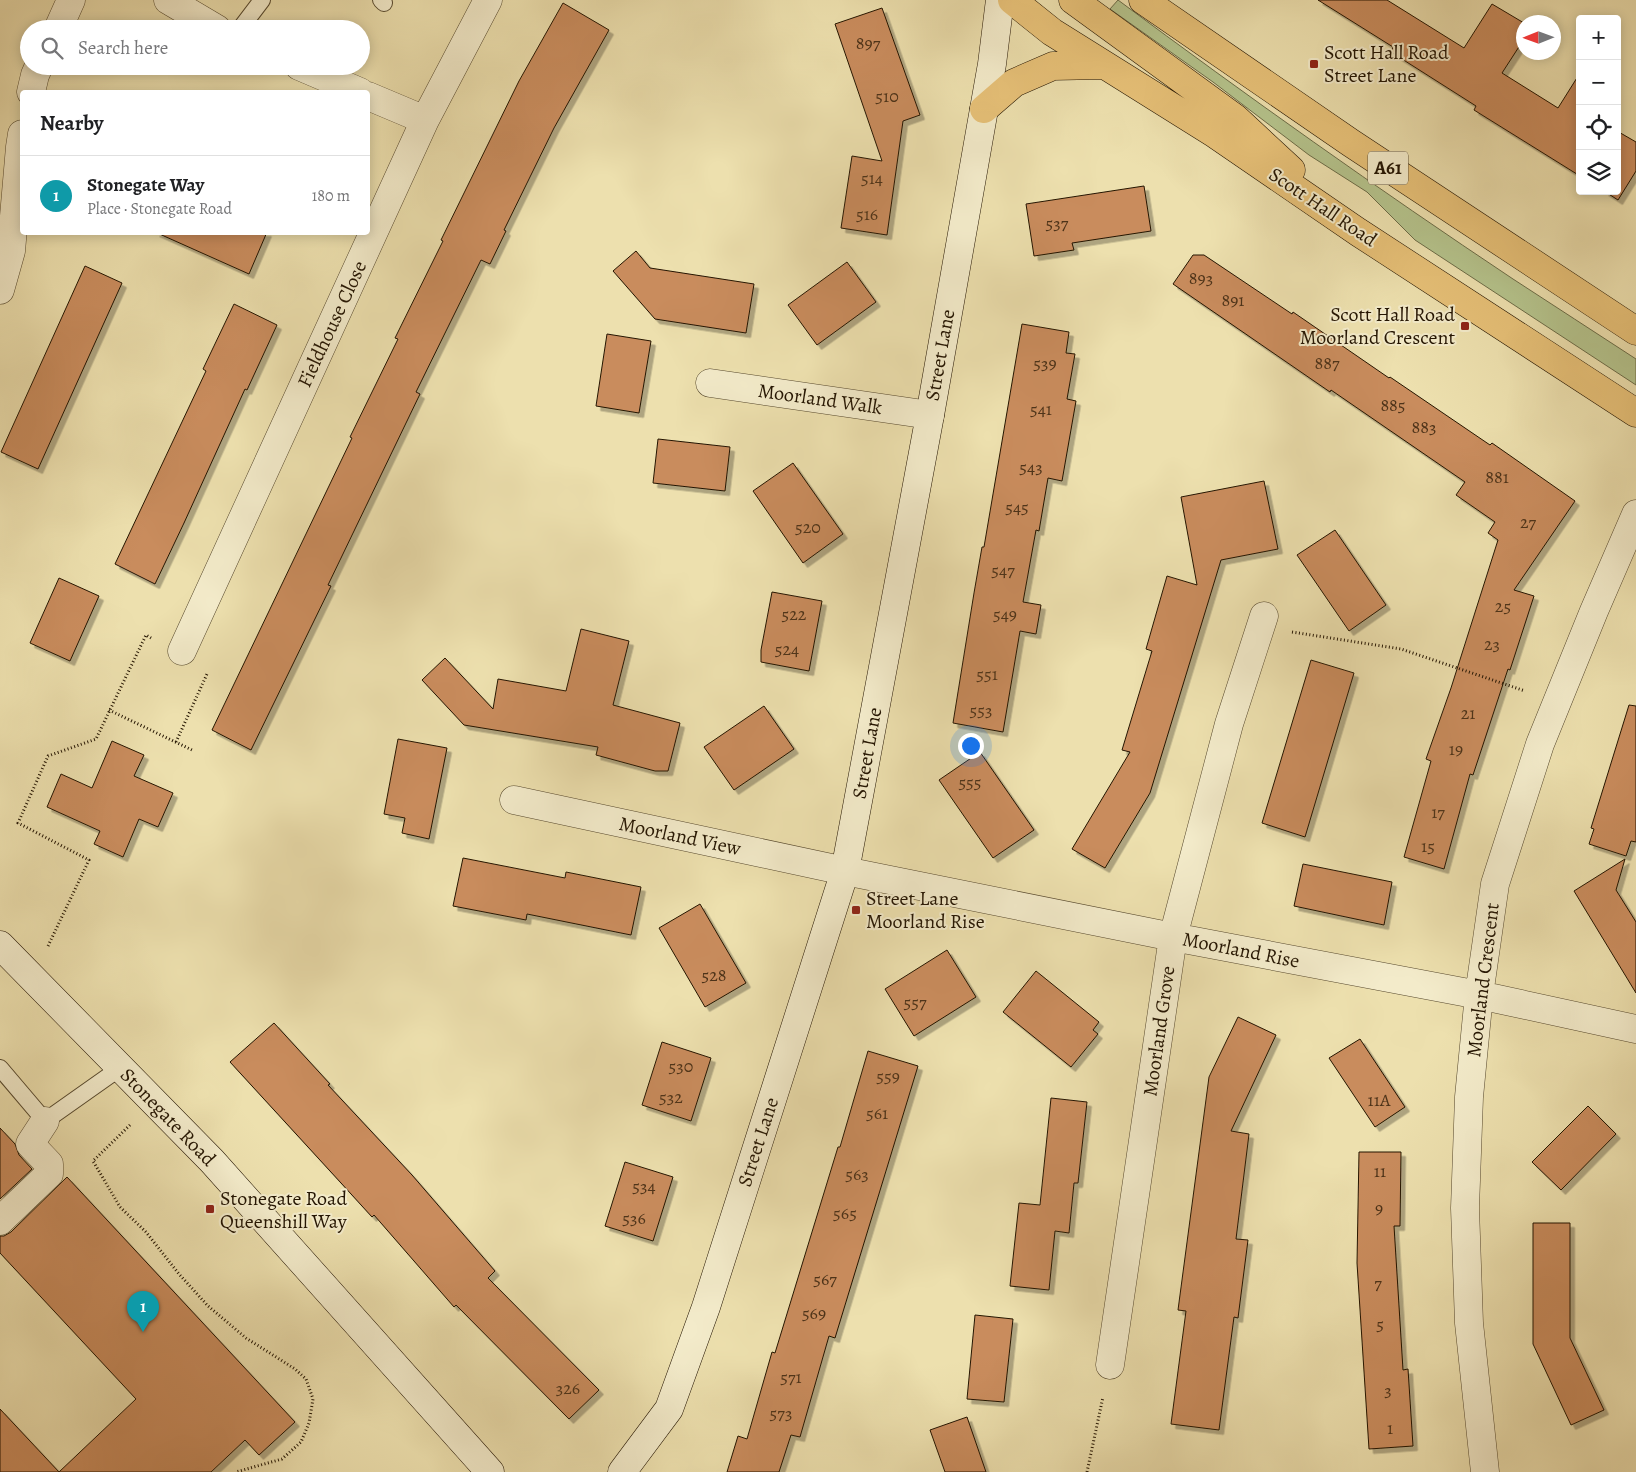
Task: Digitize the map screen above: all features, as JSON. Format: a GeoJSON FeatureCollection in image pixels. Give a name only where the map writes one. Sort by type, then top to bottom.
{"type":"FeatureCollection","features":[{"type":"Feature","properties":{"kind":"highway","name":"Scott Hall Road"},"geometry":{"type":"LineString","coordinates":[[1012,0],[1052,32],[1215,134],[1358,232],[1636,413]]}},
{"type":"Feature","properties":{"kind":"highway"},"geometry":{"type":"LineString","coordinates":[[1074,0],[1235,118],[1358,232]]}},
{"type":"Feature","properties":{"kind":"highway","name":"A61"},"geometry":{"type":"LineString","coordinates":[[1143,0],[1351,143],[1636,331]]}},
{"type":"Feature","properties":{"kind":"highway"},"geometry":{"type":"LineString","coordinates":[[984,109],[1014,83],[1053,66],[1102,65]]}},
{"type":"Feature","properties":{"kind":"street"},"geometry":{"type":"LineString","coordinates":[[62,20],[71,0]]}},
{"type":"Feature","properties":{"kind":"street"},"geometry":{"type":"LineString","coordinates":[[168,0],[202,20]]}},
{"type":"Feature","properties":{"kind":"street","name":"Fieldhouse Close"},"geometry":{"type":"LineString","coordinates":[[182,651],[426,120],[488,0]]}},
{"type":"Feature","properties":{"kind":"street","name":"Street Lane"},"geometry":{"type":"LineString","coordinates":[[622,1472],[669,1409],[709,1297],[845,871],[930,415],[992,64],[1000,0]]}},
{"type":"Feature","properties":{"kind":"street"},"geometry":{"type":"LineString","coordinates":[[31,90],[35,75]]}},
{"type":"Feature","properties":{"kind":"street"},"geometry":{"type":"LineString","coordinates":[[320,75],[355,90]]}},
{"type":"Feature","properties":{"kind":"street"},"geometry":{"type":"LineString","coordinates":[[370,97],[426,120]]}},
{"type":"Feature","properties":{"kind":"street"},"geometry":{"type":"LineString","coordinates":[[0,290],[11,250],[20,147]]}},
{"type":"Feature","properties":{"kind":"street","name":"Moorland Walk"},"geometry":{"type":"LineString","coordinates":[[710,383],[930,415]]}},
{"type":"Feature","properties":{"kind":"street","name":"Moorland Crescent"},"geometry":{"type":"LineString","coordinates":[[1485,1472],[1469,1323],[1465,1208],[1469,1097],[1479,995],[1495,884],[1540,744],[1636,514]]}},
{"type":"Feature","properties":{"kind":"street","name":"Moorland Grove"},"geometry":{"type":"LineString","coordinates":[[1110,1365],[1173,938],[1229,724],[1262,622]]}},
{"type":"Feature","properties":{"kind":"street","name":"Moorland View"},"geometry":{"type":"LineString","coordinates":[[514,800],[845,871]]}},
{"type":"Feature","properties":{"kind":"street","name":"Moorland Rise"},"geometry":{"type":"LineString","coordinates":[[845,871],[1173,938],[1479,995],[1636,1029]]}},
{"type":"Feature","properties":{"kind":"street","name":"Stonegate Road"},"geometry":{"type":"LineString","coordinates":[[0,945],[212,1161],[490,1472]]}},
{"type":"Feature","properties":{"kind":"street"},"geometry":{"type":"LineString","coordinates":[[0,1221],[49,1174],[49,1164],[30,1144],[45,1121]]}},
{"type":"Feature","properties":{"kind":"lane"},"geometry":{"type":"LineString","coordinates":[[247,20],[262,0]]}},
{"type":"Feature","properties":{"kind":"lane"},"geometry":{"type":"LineString","coordinates":[[0,1068],[45,1121],[120,1068]]}},
{"type":"Feature","properties":{"kind":"path"},"geometry":{"type":"LineString","coordinates":[[1262,622],[1400,649],[1557,701]]}},
{"type":"Feature","properties":{"kind":"path"},"geometry":{"type":"LineString","coordinates":[[25,971],[50,944],[88,860],[18,823],[48,756],[96,738],[146,635],[211,664],[176,742]]}},
{"type":"Feature","properties":{"kind":"path"},"geometry":{"type":"LineString","coordinates":[[109,710],[192,750]]}},
{"type":"Feature","properties":{"kind":"path"},"geometry":{"type":"LineString","coordinates":[[153,1101],[92,1161],[120,1207],[146,1232],[179,1274],[208,1306],[246,1338],[295,1369],[306,1379],[313,1399],[309,1423],[300,1442],[282,1459],[236,1472]]}},
{"type":"Feature","properties":{"kind":"path"},"geometry":{"type":"LineString","coordinates":[[1087,1472],[1110,1365]]}},
{"type":"Feature","properties":{"kind":"green space"},"geometry":{"type":"Polygon","coordinates":[[[1118,0],[1264,107],[1363,176],[1513,279],[1636,359],[1636,385],[1415,240],[1367,192],[1309,155],[1213,82],[1110,9],[1118,0]]]}},
{"type":"Feature","properties":{"kind":"building"},"geometry":{"type":"Polygon","coordinates":[[[1318,0],[1387,0],[1464,48],[1492,4],[1516,18],[1516,51],[1502,73],[1558,108],[1576,79],[1576,174],[1474,110],[1476,106],[1391,52],[1393,47],[1318,0]]]}},
{"type":"Feature","properties":{"kind":"building"},"geometry":{"type":"Polygon","coordinates":[[[563,3],[609,30],[554,128],[504,230],[506,231],[490,264],[481,260],[416,392],[420,394],[328,585],[331,586],[251,750],[212,730],[352,438],[350,437],[398,339],[395,338],[443,241],[441,240],[519,81],[563,3]]]}},
{"type":"Feature","properties":{"kind":"building"},"geometry":{"type":"Polygon","coordinates":[[[882,8],[920,115],[903,121],[887,235],[841,228],[852,156],[882,161],[835,24],[882,8]]]}},
{"type":"Feature","properties":{"kind":"building"},"geometry":{"type":"Polygon","coordinates":[[[1621,133],[1636,142],[1636,171],[1618,200],[1610,195],[1621,195],[1621,133]]]}},
{"type":"Feature","properties":{"kind":"building"},"geometry":{"type":"Polygon","coordinates":[[[1144,186],[1151,231],[1072,243],[1074,250],[1034,256],[1026,204],[1144,186]]]}},
{"type":"Feature","properties":{"kind":"building"},"geometry":{"type":"Polygon","coordinates":[[[162,235],[266,235],[249,274],[162,235]]]}},
{"type":"Feature","properties":{"kind":"building"},"geometry":{"type":"Polygon","coordinates":[[[636,251],[650,268],[754,284],[746,333],[655,319],[613,271],[636,251]]]}},
{"type":"Feature","properties":{"kind":"building"},"geometry":{"type":"Polygon","coordinates":[[[1193,255],[1204,255],[1292,314],[1293,312],[1490,445],[1492,443],[1575,501],[1514,590],[1534,596],[1473,775],[1470,774],[1444,869],[1404,857],[1431,761],[1426,759],[1451,688],[1498,540],[1488,533],[1495,522],[1456,495],[1465,482],[1173,284],[1193,255]]]}},
{"type":"Feature","properties":{"kind":"building"},"geometry":{"type":"Polygon","coordinates":[[[847,262],[876,302],[817,345],[788,305],[847,262]]]}},
{"type":"Feature","properties":{"kind":"building"},"geometry":{"type":"Polygon","coordinates":[[[85,266],[122,283],[38,469],[1,452],[85,266]]]}},
{"type":"Feature","properties":{"kind":"building"},"geometry":{"type":"Polygon","coordinates":[[[234,304],[277,325],[247,390],[245,389],[155,584],[115,564],[206,371],[203,369],[234,304]]]}},
{"type":"Feature","properties":{"kind":"building"},"geometry":{"type":"Polygon","coordinates":[[[1022,324],[1069,332],[1066,353],[1075,354],[1067,399],[1076,401],[1062,481],[1048,478],[1039,531],[1036,530],[1023,602],[1041,605],[1036,634],[1020,631],[1003,732],[953,723],[1022,324]]]}},
{"type":"Feature","properties":{"kind":"building"},"geometry":{"type":"Polygon","coordinates":[[[607,334],[651,341],[639,413],[596,406],[607,334]]]}},
{"type":"Feature","properties":{"kind":"building"},"geometry":{"type":"Polygon","coordinates":[[[658,439],[730,447],[725,491],[653,483],[658,439]]]}},
{"type":"Feature","properties":{"kind":"building"},"geometry":{"type":"Polygon","coordinates":[[[793,463],[843,534],[803,563],[753,491],[793,463]]]}},
{"type":"Feature","properties":{"kind":"building"},"geometry":{"type":"Polygon","coordinates":[[[1264,481],[1278,549],[1221,560],[1150,793],[1105,868],[1072,849],[1130,752],[1122,750],[1152,651],[1146,649],[1167,576],[1197,585],[1181,497],[1264,481]]]}},
{"type":"Feature","properties":{"kind":"building"},"geometry":{"type":"Polygon","coordinates":[[[1335,530],[1386,605],[1349,631],[1297,555],[1335,530]]]}},
{"type":"Feature","properties":{"kind":"building"},"geometry":{"type":"Polygon","coordinates":[[[59,578],[99,596],[70,661],[30,643],[59,578]]]}},
{"type":"Feature","properties":{"kind":"building"},"geometry":{"type":"Polygon","coordinates":[[[772,592],[822,601],[809,671],[761,662],[761,650],[772,592]]]}},
{"type":"Feature","properties":{"kind":"building"},"geometry":{"type":"Polygon","coordinates":[[[581,629],[629,641],[613,705],[680,723],[668,771],[655,771],[596,755],[598,747],[464,725],[422,680],[445,658],[493,709],[498,679],[566,691],[581,629]]]}},
{"type":"Feature","properties":{"kind":"building"},"geometry":{"type":"Polygon","coordinates":[[[1311,660],[1354,673],[1305,837],[1262,823],[1311,660]]]}},
{"type":"Feature","properties":{"kind":"building"},"geometry":{"type":"Polygon","coordinates":[[[1629,705],[1636,706],[1636,842],[1631,841],[1626,856],[1589,844],[1594,829],[1591,828],[1629,705]]]}},
{"type":"Feature","properties":{"kind":"building"},"geometry":{"type":"Polygon","coordinates":[[[764,706],[794,749],[734,790],[704,747],[764,706]]]}},
{"type":"Feature","properties":{"kind":"building"},"geometry":{"type":"Polygon","coordinates":[[[398,739],[447,748],[429,839],[402,833],[405,818],[384,814],[398,739]]]}},
{"type":"Feature","properties":{"kind":"building"},"geometry":{"type":"Polygon","coordinates":[[[112,741],[144,755],[134,776],[173,793],[158,827],[139,819],[123,857],[94,844],[100,831],[47,807],[61,774],[92,788],[112,741]]]}},
{"type":"Feature","properties":{"kind":"building"},"geometry":{"type":"Polygon","coordinates":[[[980,752],[1034,830],[993,858],[939,780],[980,752]]]}},
{"type":"Feature","properties":{"kind":"building"},"geometry":{"type":"Polygon","coordinates":[[[463,858],[565,878],[566,872],[641,887],[631,935],[527,914],[526,920],[453,906],[463,858]]]}},
{"type":"Feature","properties":{"kind":"building"},"geometry":{"type":"Polygon","coordinates":[[[1625,859],[1616,890],[1636,922],[1636,993],[1574,891],[1625,859]]]}},
{"type":"Feature","properties":{"kind":"building"},"geometry":{"type":"Polygon","coordinates":[[[1303,864],[1392,882],[1384,925],[1294,906],[1303,864]]]}},
{"type":"Feature","properties":{"kind":"building"},"geometry":{"type":"Polygon","coordinates":[[[700,904],[746,983],[705,1007],[659,928],[700,904]]]}},
{"type":"Feature","properties":{"kind":"building"},"geometry":{"type":"Polygon","coordinates":[[[947,950],[976,997],[914,1036],[885,989],[947,950]]]}},
{"type":"Feature","properties":{"kind":"building"},"geometry":{"type":"Polygon","coordinates":[[[1036,971],[1099,1022],[1093,1030],[1098,1034],[1071,1067],[1003,1012],[1036,971]]]}},
{"type":"Feature","properties":{"kind":"building"},"geometry":{"type":"Polygon","coordinates":[[[1238,1017],[1276,1035],[1231,1131],[1249,1134],[1236,1239],[1248,1240],[1238,1318],[1234,1317],[1219,1430],[1171,1424],[1186,1311],[1178,1310],[1209,1077],[1238,1017]]]}},
{"type":"Feature","properties":{"kind":"building"},"geometry":{"type":"Polygon","coordinates":[[[274,1023],[330,1084],[328,1085],[412,1175],[495,1271],[488,1278],[599,1390],[569,1419],[456,1305],[454,1307],[374,1215],[372,1217],[230,1062],[274,1023]]]}},
{"type":"Feature","properties":{"kind":"building"},"geometry":{"type":"Polygon","coordinates":[[[1360,1039],[1405,1107],[1375,1127],[1329,1058],[1360,1039]]]}},
{"type":"Feature","properties":{"kind":"building"},"geometry":{"type":"Polygon","coordinates":[[[662,1042],[711,1058],[691,1121],[642,1105],[662,1042]]]}},
{"type":"Feature","properties":{"kind":"building"},"geometry":{"type":"Polygon","coordinates":[[[868,1051],[918,1066],[835,1338],[829,1336],[800,1437],[791,1435],[779,1472],[727,1472],[738,1436],[747,1439],[772,1352],[775,1353],[868,1051]]]}},
{"type":"Feature","properties":{"kind":"building"},"geometry":{"type":"Polygon","coordinates":[[[1051,1098],[1087,1102],[1078,1183],[1074,1183],[1069,1233],[1055,1231],[1049,1290],[1010,1286],[1019,1203],[1040,1205],[1051,1098]]]}},
{"type":"Feature","properties":{"kind":"building"},"geometry":{"type":"Polygon","coordinates":[[[1588,1106],[1616,1134],[1561,1190],[1532,1162],[1588,1106]]]}},
{"type":"Feature","properties":{"kind":"building"},"geometry":{"type":"Polygon","coordinates":[[[0,1128],[15,1144],[19,1155],[32,1169],[0,1199],[0,1128]]]}},
{"type":"Feature","properties":{"kind":"building"},"geometry":{"type":"Polygon","coordinates":[[[1359,1152],[1401,1152],[1400,1226],[1394,1226],[1403,1370],[1408,1369],[1413,1446],[1369,1449],[1357,1263],[1359,1152]]]}},
{"type":"Feature","properties":{"kind":"building"},"geometry":{"type":"Polygon","coordinates":[[[625,1162],[673,1177],[653,1241],[605,1226],[625,1162]]]}},
{"type":"Feature","properties":{"kind":"building"},"geometry":{"type":"Polygon","coordinates":[[[67,1177],[295,1422],[259,1455],[245,1440],[211,1472],[59,1472],[136,1399],[0,1253],[0,1236],[11,1232],[67,1177]]]}},
{"type":"Feature","properties":{"kind":"building"},"geometry":{"type":"Polygon","coordinates":[[[1533,1223],[1570,1223],[1570,1338],[1604,1410],[1571,1425],[1533,1344],[1533,1223]]]}},
{"type":"Feature","properties":{"kind":"building"},"geometry":{"type":"Polygon","coordinates":[[[975,1315],[1013,1319],[1004,1402],[967,1399],[975,1315]]]}},
{"type":"Feature","properties":{"kind":"building"},"geometry":{"type":"Polygon","coordinates":[[[0,1409],[59,1472],[0,1472],[0,1409]]]}},
{"type":"Feature","properties":{"kind":"building"},"geometry":{"type":"Polygon","coordinates":[[[967,1417],[986,1472],[945,1472],[930,1430],[967,1417]]]}},
{"type":"Feature","properties":{"kind":"place","name":"Scott Hall Road Street Lane"},"geometry":{"type":"Point","coordinates":[1314,64]}},
{"type":"Feature","properties":{"kind":"place","name":"Scott Hall Road Moorland Crescent"},"geometry":{"type":"Point","coordinates":[1465,326]}},
{"type":"Feature","properties":{"kind":"place","name":"Street Lane Moorland Rise"},"geometry":{"type":"Point","coordinates":[856,910]}},
{"type":"Feature","properties":{"kind":"place","name":"Stonegate Road Queenshill Way"},"geometry":{"type":"Point","coordinates":[210,1209]}},
{"type":"Feature","properties":{"kind":"place","name":"Stonegate Way"},"geometry":{"type":"Point","coordinates":[143,1332]}}]}
